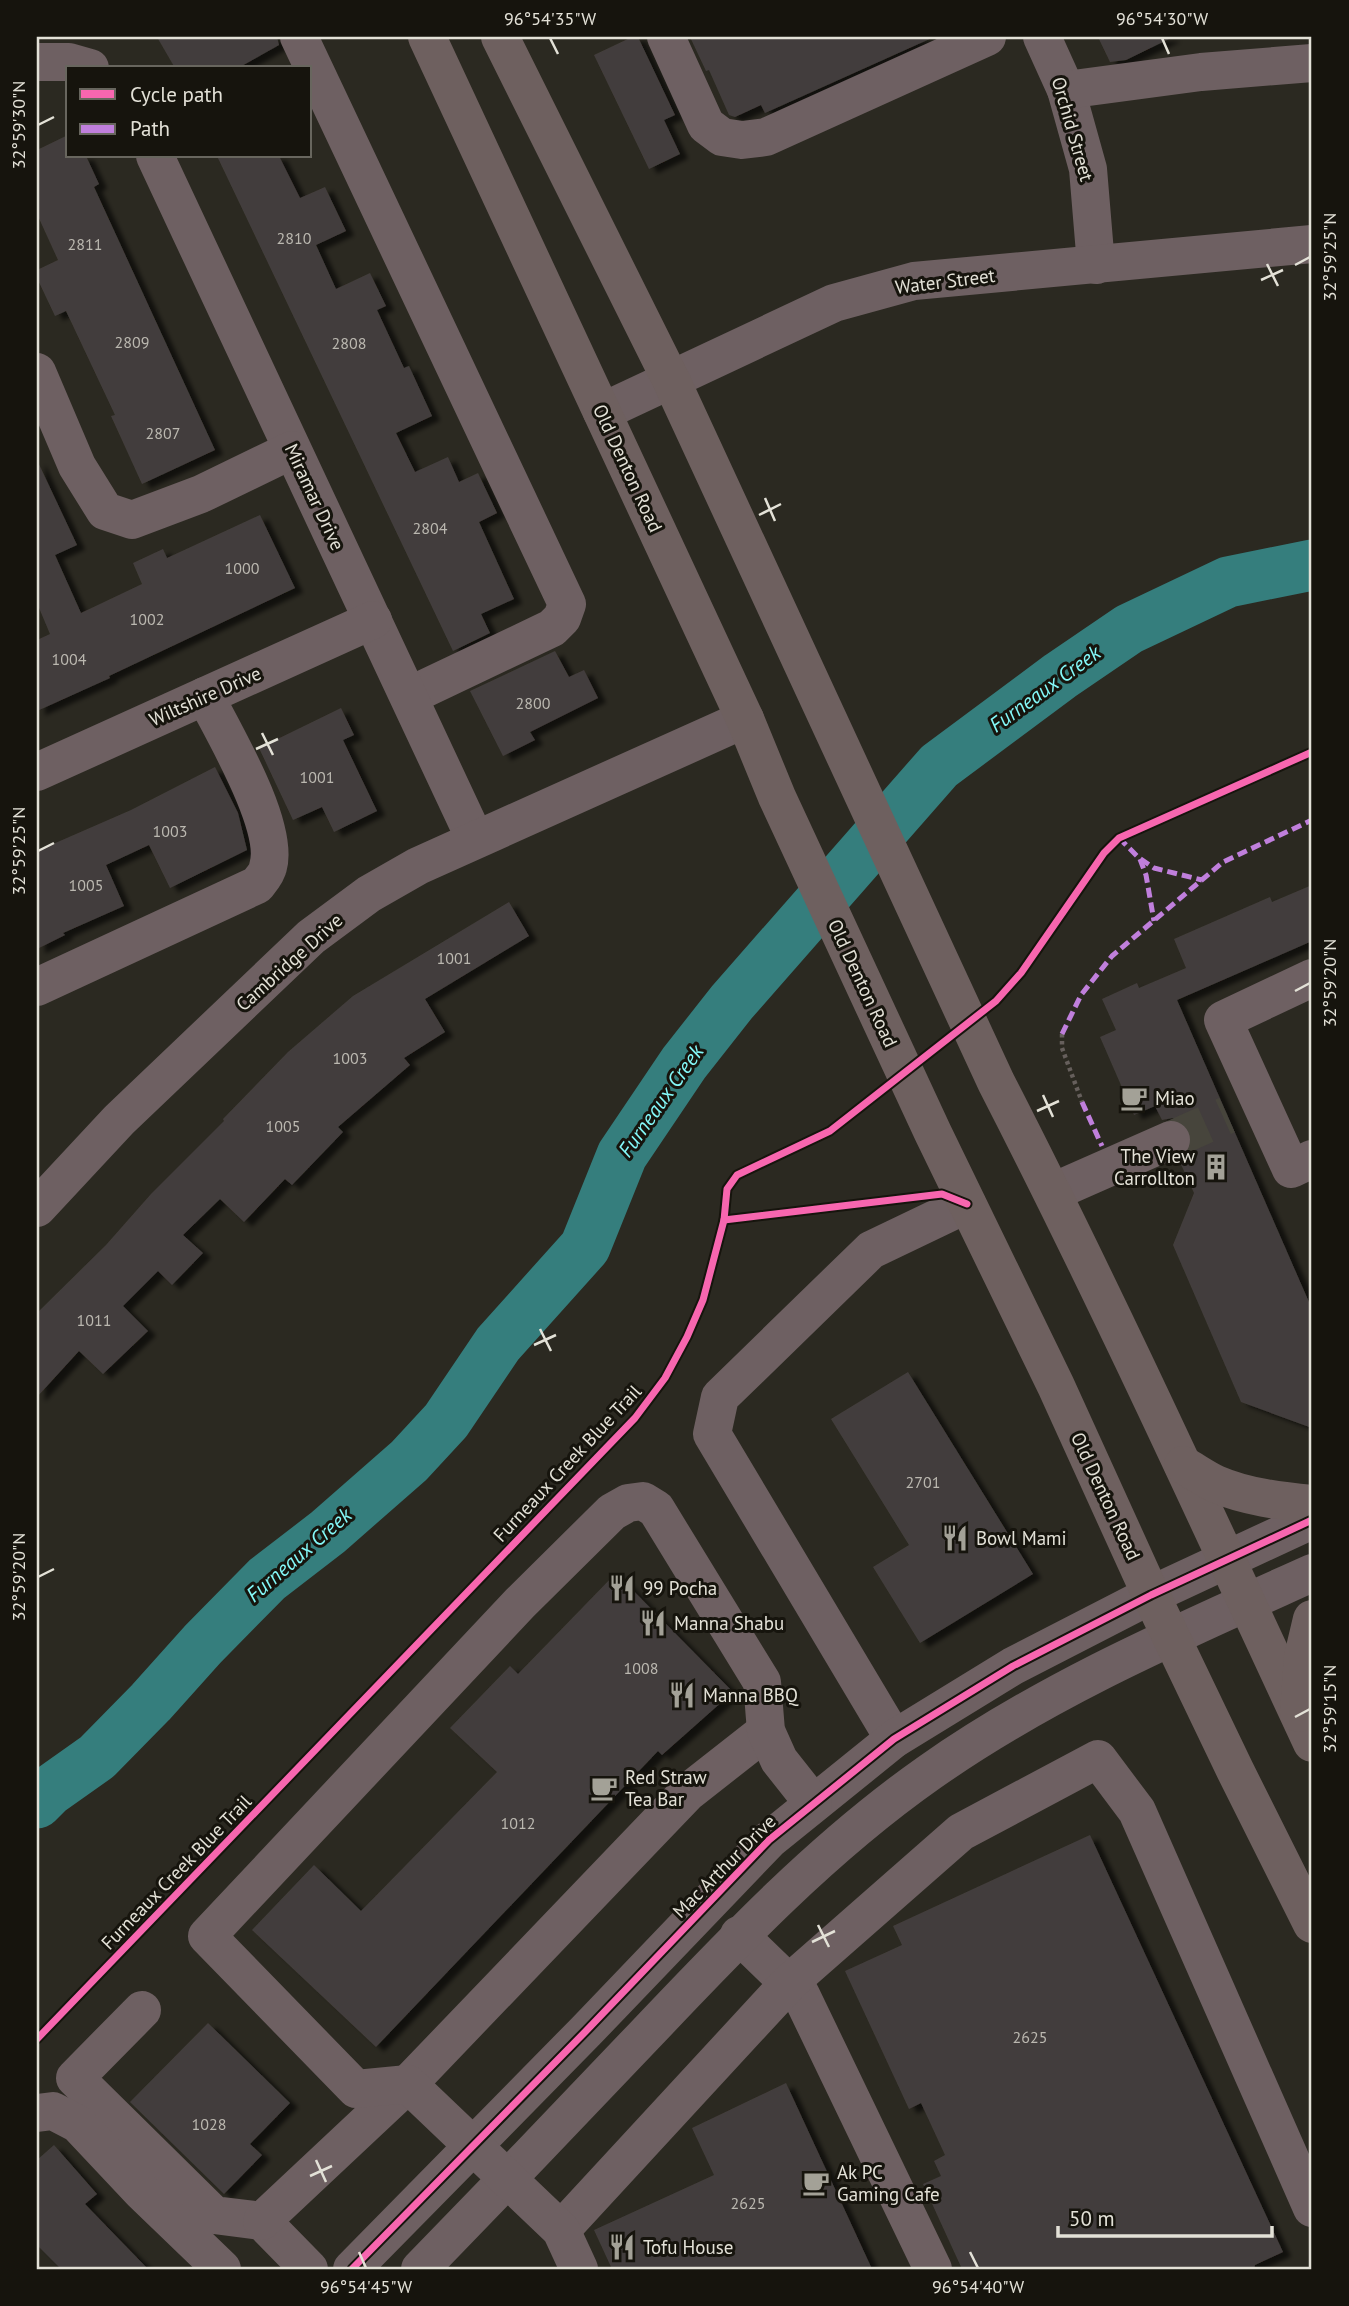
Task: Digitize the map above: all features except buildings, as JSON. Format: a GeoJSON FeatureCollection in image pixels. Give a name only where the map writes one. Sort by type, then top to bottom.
{"type":"FeatureCollection","features":[{"type":"Feature","properties":{"kind":"main road","name":"Old Denton Road"},"geometry":{"type":"LineString","coordinates":[[427,37],[745,719],[777,797],[933,1133],[1056,1386],[1151,1595],[1312,1924]]}},
{"type":"Feature","properties":{"kind":"main road"},"geometry":{"type":"LineString","coordinates":[[511,40],[791,636],[840,748],[996,1082],[1053,1192],[1306,1729]]}},
{"type":"Feature","properties":{"kind":"main road"},"geometry":{"type":"LineString","coordinates":[[1183,1465],[1217,1485],[1278,1501],[1312,1504]]}},
{"type":"Feature","properties":{"kind":"main road"},"geometry":{"type":"LineString","coordinates":[[1306,1729],[1303,1657],[1312,1619]]}},
{"type":"Feature","properties":{"kind":"street"},"geometry":{"type":"LineString","coordinates":[[299,37],[567,604],[562,618],[552,628],[409,696]]}},
{"type":"Feature","properties":{"kind":"street"},"geometry":{"type":"LineString","coordinates":[[666,37],[706,125],[722,137],[742,140],[766,137],[987,37]]}},
{"type":"Feature","properties":{"kind":"street","name":"Orchid Street"},"geometry":{"type":"LineString","coordinates":[[1042,37],[1066,90],[1088,169],[1096,265]]}},
{"type":"Feature","properties":{"kind":"street"},"geometry":{"type":"LineString","coordinates":[[1066,90],[1201,72],[1242,53],[1312,63]]}},
{"type":"Feature","properties":{"kind":"street"},"geometry":{"type":"LineString","coordinates":[[37,62],[69,62],[83,66]]}},
{"type":"Feature","properties":{"kind":"street","name":"Miramar Drive"},"geometry":{"type":"LineString","coordinates":[[156,158],[475,839]]}},
{"type":"Feature","properties":{"kind":"street","name":"Water Street"},"geometry":{"type":"LineString","coordinates":[[602,412],[835,303],[880,289],[914,281],[1312,244]]}},
{"type":"Feature","properties":{"kind":"street"},"geometry":{"type":"LineString","coordinates":[[37,372],[77,466],[105,511],[132,520],[201,494],[292,450]]}},
{"type":"Feature","properties":{"kind":"street","name":"Wiltshire Drive"},"geometry":{"type":"LineString","coordinates":[[37,772],[373,620]]}},
{"type":"Feature","properties":{"kind":"street"},"geometry":{"type":"LineString","coordinates":[[37,987],[257,886],[269,867],[269,835],[247,779],[205,696]]}},
{"type":"Feature","properties":{"kind":"street","name":"Cambridge Drive"},"geometry":{"type":"LineString","coordinates":[[37,1208],[119,1120],[310,937],[369,894],[418,866],[475,839],[745,719]]}},
{"type":"Feature","properties":{"kind":"street"},"geometry":{"type":"LineString","coordinates":[[1312,978],[1223,1020],[1290,1169],[1312,1159]]}},
{"type":"Feature","properties":{"kind":"street"},"geometry":{"type":"LineString","coordinates":[[1053,1192],[1171,1140]]}},
{"type":"Feature","properties":{"kind":"street"},"geometry":{"type":"LineString","coordinates":[[894,1739],[712,1434],[720,1396],[871,1250],[967,1203]]}},
{"type":"Feature","properties":{"kind":"street"},"geometry":{"type":"LineString","coordinates":[[408,2084],[356,2089],[207,1936],[520,1603],[611,1512],[628,1503],[643,1501],[656,1509],[762,1682],[766,1731],[779,1760],[813,1804]]}},
{"type":"Feature","properties":{"kind":"street","name":"Mac Arthur Drive"},"geometry":{"type":"LineString","coordinates":[[352,2269],[769,1840],[894,1739],[1013,1666],[1151,1595],[1312,1520]]}},
{"type":"Feature","properties":{"kind":"street"},"geometry":{"type":"LineString","coordinates":[[420,2269],[740,1935],[871,1815],[930,1772],[1033,1706],[1172,1637],[1312,1573]]}},
{"type":"Feature","properties":{"kind":"street"},"geometry":{"type":"LineString","coordinates":[[262,2221],[408,2084],[687,1793],[766,1731]]}},
{"type":"Feature","properties":{"kind":"street"},"geometry":{"type":"LineString","coordinates":[[561,2230],[789,1983],[961,1832],[1098,1759],[1137,1811],[1312,2208]]}},
{"type":"Feature","properties":{"kind":"street"},"geometry":{"type":"LineString","coordinates":[[740,1935],[801,1994],[933,2269]]}},
{"type":"Feature","properties":{"kind":"street"},"geometry":{"type":"LineString","coordinates":[[142,2010],[75,2078],[214,2215],[262,2221],[309,2269]]}},
{"type":"Feature","properties":{"kind":"street"},"geometry":{"type":"LineString","coordinates":[[408,2084],[561,2230],[579,2269]]}},
{"type":"Feature","properties":{"kind":"street"},"geometry":{"type":"LineString","coordinates":[[37,2113],[53,2111],[78,2124],[141,2191],[222,2269]]}},
{"type":"Feature","properties":{"kind":"path"},"geometry":{"type":"LineString","coordinates":[[1062,1034],[1062,1048],[1082,1101]]}},
{"type":"Feature","properties":{"kind":"waterway","name":"Furneaux Creek"},"geometry":{"type":"LineString","coordinates":[[37,1803],[49,1791],[97,1757],[267,1579],[328,1532],[409,1461],[446,1421],[498,1344],[585,1247],[622,1155],[684,1063],[732,1002],[939,766],[1060,676],[1129,629],[1228,582],[1312,565]]}},
{"type":"Feature","properties":{"kind":"tunnel"},"geometry":{"type":"LineString","coordinates":[[1171,1140],[1227,1115]]}},
{"type":"Feature","properties":{"kind":"marked path"},"geometry":{"type":"LineString","coordinates":[[1062,1034],[1081,995],[1112,956],[1223,862],[1312,820]]}},
{"type":"Feature","properties":{"kind":"marked path"},"geometry":{"type":"LineString","coordinates":[[1119,838],[1139,858],[1154,868],[1202,880]]}},
{"type":"Feature","properties":{"kind":"marked path"},"geometry":{"type":"LineString","coordinates":[[1140,859],[1146,875],[1154,921]]}},
{"type":"Feature","properties":{"kind":"marked path"},"geometry":{"type":"LineString","coordinates":[[1082,1102],[1102,1146]]}},
{"type":"Feature","properties":{"kind":"cycle path","name":"Furneaux Creek Blue Trail"},"geometry":{"type":"LineString","coordinates":[[37,2039],[635,1418],[665,1378],[703,1300],[724,1220],[727,1189],[737,1175],[830,1131],[996,1001],[1021,973],[1104,853],[1119,838],[1312,752]]}},
{"type":"Feature","properties":{"kind":"cycle path"},"geometry":{"type":"LineString","coordinates":[[724,1220],[942,1194],[967,1204]]}},
{"type":"Feature","properties":{"kind":"cycle path"},"geometry":{"type":"LineString","coordinates":[[352,2269],[769,1840],[894,1739],[1013,1666],[1151,1595],[1312,1520]]}},
{"type":"Feature","properties":{"kind":"place","name":"Miao"},"geometry":{"type":"Point","coordinates":[1134,1098]}},
{"type":"Feature","properties":{"kind":"place","name":"The View Carrollton"},"geometry":{"type":"Point","coordinates":[1216,1167]}},
{"type":"Feature","properties":{"kind":"place","name":"Bowl Mami"},"geometry":{"type":"Point","coordinates":[955,1538]}},
{"type":"Feature","properties":{"kind":"place","name":"99 Pocha"},"geometry":{"type":"Point","coordinates":[622,1588]}},
{"type":"Feature","properties":{"kind":"place","name":"Manna Shabu"},"geometry":{"type":"Point","coordinates":[653,1623]}},
{"type":"Feature","properties":{"kind":"place","name":"Manna BBQ"},"geometry":{"type":"Point","coordinates":[682,1695]}},
{"type":"Feature","properties":{"kind":"place","name":"Red Straw Tea Bar"},"geometry":{"type":"Point","coordinates":[604,1788]}},
{"type":"Feature","properties":{"kind":"place","name":"Ak PC Gaming Cafe"},"geometry":{"type":"Point","coordinates":[816,2183]}},
{"type":"Feature","properties":{"kind":"place","name":"Tofu House"},"geometry":{"type":"Point","coordinates":[622,2247]}}]}
